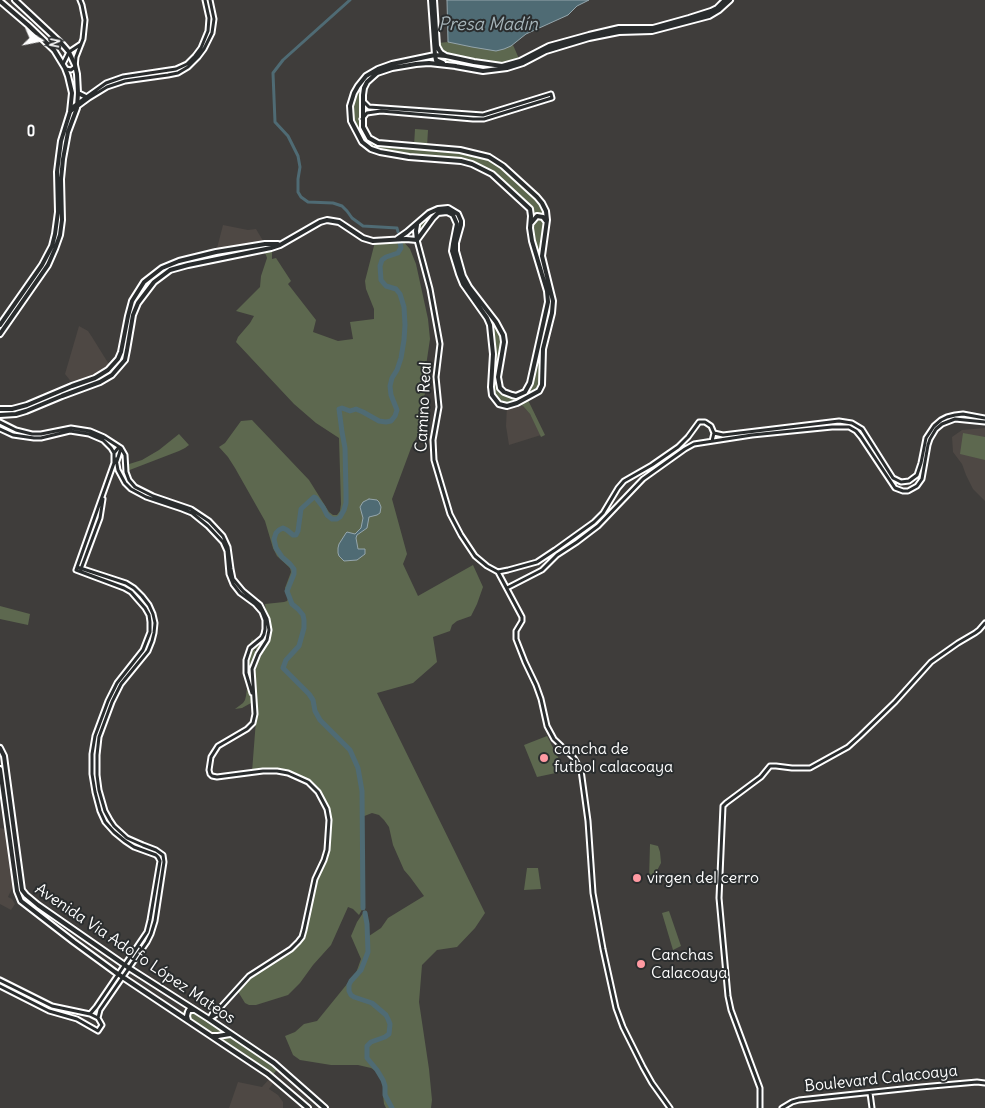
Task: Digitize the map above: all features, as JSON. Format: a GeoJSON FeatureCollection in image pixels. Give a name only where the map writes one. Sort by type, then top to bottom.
{"type":"FeatureCollection","features":[{"type":"Feature","properties":{"kind":"main road"},"geometry":{"type":"LineString","coordinates":[[15,0],[62,44],[76,65],[78,83],[77,106],[70,114]]}},
{"type":"Feature","properties":{"kind":"main road"},"geometry":{"type":"LineString","coordinates":[[432,0],[436,60],[456,66],[488,71],[519,65],[546,51],[589,38],[618,32],[652,31],[714,14],[730,0]]}},
{"type":"Feature","properties":{"kind":"main road"},"geometry":{"type":"LineString","coordinates":[[432,0],[437,46],[446,56]]}},
{"type":"Feature","properties":{"kind":"main road"},"geometry":{"type":"LineString","coordinates":[[492,395],[496,389],[516,396],[525,392],[530,383],[548,302],[547,291],[533,244],[530,226],[531,213],[528,206],[498,178],[477,166],[461,161],[420,159],[376,151],[366,146],[351,121],[350,111],[354,93],[358,86],[366,76],[385,66],[435,55],[495,65],[507,65],[549,46],[589,34],[619,28],[652,28],[698,16],[717,8],[725,0]]}},
{"type":"Feature","properties":{"kind":"main road"},"geometry":{"type":"LineString","coordinates":[[0,1],[47,43],[58,56],[68,76],[72,93],[61,179],[60,235],[56,249],[48,265],[0,334]]}},
{"type":"Feature","properties":{"kind":"main road"},"geometry":{"type":"LineString","coordinates":[[472,69],[474,62]]}},
{"type":"Feature","properties":{"kind":"main road"},"geometry":{"type":"LineString","coordinates":[[417,240],[435,215],[441,212],[449,213],[456,218],[457,224],[452,248],[459,274],[465,287],[489,321],[493,352],[492,395],[502,405],[507,406],[537,393],[541,389],[543,350],[553,301],[542,256],[547,223],[546,211],[540,200],[496,161],[460,150],[378,143],[369,138],[362,127],[363,98],[367,82],[370,78],[384,70],[416,64],[428,63],[456,66]]}},
{"type":"Feature","properties":{"kind":"main road"},"geometry":{"type":"LineString","coordinates":[[354,93],[359,92],[363,98]]}},
{"type":"Feature","properties":{"kind":"main road"},"geometry":{"type":"LineString","coordinates":[[78,93],[86,97]]}},
{"type":"Feature","properties":{"kind":"main road"},"geometry":{"type":"LineString","coordinates":[[354,128],[359,130],[362,127]]}},
{"type":"Feature","properties":{"kind":"main road"},"geometry":{"type":"LineString","coordinates":[[405,237],[429,213],[438,209],[443,208],[458,214],[461,225],[456,250],[463,276],[496,322],[504,339],[498,376],[498,384],[501,390]]}},
{"type":"Feature","properties":{"kind":"main road"},"geometry":{"type":"LineString","coordinates":[[530,226],[537,216],[543,217],[547,223]]}},
{"type":"Feature","properties":{"kind":"main road"},"geometry":{"type":"LineString","coordinates":[[0,325],[42,265],[52,246],[60,220]]}},
{"type":"Feature","properties":{"kind":"main road"},"geometry":{"type":"LineString","coordinates":[[0,415],[26,411],[109,378],[124,360],[135,309],[143,295],[165,273],[176,268],[272,248],[327,220],[339,222],[363,238],[375,242],[405,237],[417,240]]}},
{"type":"Feature","properties":{"kind":"main road"},"geometry":{"type":"LineString","coordinates":[[419,222],[425,220],[427,225]]}},
{"type":"Feature","properties":{"kind":"main road"},"geometry":{"type":"LineString","coordinates":[[417,240],[416,231],[419,222]]}},
{"type":"Feature","properties":{"kind":"main road"},"geometry":{"type":"LineString","coordinates":[[0,409],[12,409],[26,405],[95,378],[111,367],[120,356],[132,302],[144,282],[170,263],[265,244],[280,245]]}},
{"type":"Feature","properties":{"kind":"main road"},"geometry":{"type":"LineString","coordinates":[[533,244],[544,246]]}},
{"type":"Feature","properties":{"kind":"main road"},"geometry":{"type":"LineString","coordinates":[[6,316],[11,319]]}},
{"type":"Feature","properties":{"kind":"main road"},"geometry":{"type":"LineString","coordinates":[[490,330],[496,326],[501,330]]}},
{"type":"Feature","properties":{"kind":"main road"},"geometry":{"type":"LineString","coordinates":[[493,352],[495,355],[499,355],[502,352]]}},
{"type":"Feature","properties":{"kind":"main road"},"geometry":{"type":"LineString","coordinates":[[533,369],[538,367],[542,370]]}},
{"type":"Feature","properties":{"kind":"main road","name":"Avenida Via Adolfo López Mateos"},"geometry":{"type":"LineString","coordinates":[[0,748],[4,756],[22,890],[30,900],[279,1067],[325,1108]]}},
{"type":"Feature","properties":{"kind":"main road","name":"Avenida Via Adolfo López Mateos"},"geometry":{"type":"LineString","coordinates":[[0,768],[19,898],[24,904],[118,974],[271,1077],[308,1108]]}},
{"type":"Feature","properties":{"kind":"main road"},"geometry":{"type":"LineString","coordinates":[[188,1021],[188,1012],[190,1010],[196,1011]]}},
{"type":"Feature","properties":{"kind":"main road"},"geometry":{"type":"LineString","coordinates":[[215,1023],[218,1032],[215,1036]]}},
{"type":"Feature","properties":{"kind":"main road"},"geometry":{"type":"LineString","coordinates":[[208,1034],[215,1036],[230,1034]]}},
{"type":"Feature","properties":{"kind":"street"},"geometry":{"type":"LineString","coordinates":[[80,0],[85,20],[82,43],[74,68],[71,70],[64,66],[69,52],[82,43]]}},
{"type":"Feature","properties":{"kind":"street"},"geometry":{"type":"LineString","coordinates":[[70,114],[86,97],[106,83],[123,77],[152,76],[187,64],[201,48],[208,31],[209,18],[205,0]]}},
{"type":"Feature","properties":{"kind":"street"},"geometry":{"type":"LineString","coordinates":[[77,106],[107,87],[125,81],[178,73],[188,67],[204,49],[213,28],[214,16],[210,0]]}},
{"type":"Feature","properties":{"kind":"street"},"geometry":{"type":"LineString","coordinates":[[362,119],[368,113],[381,111],[473,119],[484,118],[496,114],[551,94],[552,98],[496,114],[475,115],[369,107],[363,98]]}},
{"type":"Feature","properties":{"kind":"street"},"geometry":{"type":"LineString","coordinates":[[31,128],[31,133]]}},
{"type":"Feature","properties":{"kind":"street","name":"Camino Real"},"geometry":{"type":"LineString","coordinates":[[417,240],[431,293],[440,344],[436,377],[439,407],[432,449],[436,470],[450,514],[461,535],[480,561],[498,572]]}},
{"type":"Feature","properties":{"kind":"street"},"geometry":{"type":"LineString","coordinates":[[105,372],[109,378]]}},
{"type":"Feature","properties":{"kind":"street"},"geometry":{"type":"LineString","coordinates":[[59,391],[59,395],[62,396]]}},
{"type":"Feature","properties":{"kind":"street"},"geometry":{"type":"LineString","coordinates":[[53,394],[56,396],[56,399]]}},
{"type":"Feature","properties":{"kind":"street"},"geometry":{"type":"LineString","coordinates":[[714,433],[723,435],[839,421],[852,423],[862,429],[893,478],[901,482],[914,478],[919,471],[926,438],[934,426],[941,420],[963,414],[985,418]]}},
{"type":"Feature","properties":{"kind":"street"},"geometry":{"type":"LineString","coordinates":[[507,588],[536,574],[558,555],[596,528],[643,479],[689,446],[752,435],[814,428],[849,427],[861,437],[892,484],[898,490],[908,491],[920,483],[924,473],[930,439],[936,430],[948,421],[955,419],[985,422]]}},
{"type":"Feature","properties":{"kind":"street"},"geometry":{"type":"LineString","coordinates":[[0,422],[16,430],[36,435],[71,428],[83,429],[99,434],[120,448],[125,455],[126,472],[129,480],[136,487],[153,496],[191,509],[208,521],[223,536],[228,547],[233,579],[243,591],[260,605],[267,619],[268,635],[252,669],[255,714],[253,723],[247,730],[218,746],[211,757],[210,774],[217,776],[277,771],[288,773],[308,782],[318,792],[327,809],[329,820],[327,850],[315,879],[302,937],[291,949],[250,976],[220,1008],[217,1014],[209,1020]]}},
{"type":"Feature","properties":{"kind":"street"},"geometry":{"type":"LineString","coordinates":[[670,1108],[643,1067],[616,1008],[592,893],[589,826],[581,770],[574,758],[554,739],[547,726],[541,699],[516,638],[516,631],[522,621],[520,614],[498,572],[532,564],[594,522],[607,508],[624,481],[655,463],[685,441],[699,422],[712,426],[714,433],[712,441]]}},
{"type":"Feature","properties":{"kind":"street"},"geometry":{"type":"LineString","coordinates":[[0,428],[14,435],[34,438],[70,432],[89,434],[103,440],[114,453],[121,474],[129,487],[139,494],[182,509],[198,517],[212,529],[223,542],[228,556],[229,574],[233,584],[240,593],[255,604],[262,612],[265,620],[264,634],[250,648],[246,660],[245,668],[254,698]]}},
{"type":"Feature","properties":{"kind":"street"},"geometry":{"type":"LineString","coordinates":[[685,441],[689,446]]}},
{"type":"Feature","properties":{"kind":"street"},"geometry":{"type":"LineString","coordinates":[[114,453],[120,448]]}},
{"type":"Feature","properties":{"kind":"street"},"geometry":{"type":"LineString","coordinates":[[79,569],[100,518],[103,500],[117,464],[120,448]]}},
{"type":"Feature","properties":{"kind":"street"},"geometry":{"type":"LineString","coordinates":[[79,569],[115,462],[114,453]]}},
{"type":"Feature","properties":{"kind":"street"},"geometry":{"type":"LineString","coordinates":[[121,474],[126,472]]}},
{"type":"Feature","properties":{"kind":"street"},"geometry":{"type":"LineString","coordinates":[[638,473],[642,474],[643,479]]}},
{"type":"Feature","properties":{"kind":"street"},"geometry":{"type":"LineString","coordinates":[[914,478],[917,486]]}},
{"type":"Feature","properties":{"kind":"street"},"geometry":{"type":"LineString","coordinates":[[898,490],[901,482]]}},
{"type":"Feature","properties":{"kind":"street"},"geometry":{"type":"LineString","coordinates":[[612,499],[614,503],[619,505]]}},
{"type":"Feature","properties":{"kind":"street"},"geometry":{"type":"LineString","coordinates":[[555,550],[554,554],[558,555]]}},
{"type":"Feature","properties":{"kind":"street"},"geometry":{"type":"LineString","coordinates":[[79,569],[126,583],[142,596],[153,614],[155,623],[154,633],[148,651],[121,684],[105,719],[99,737],[97,775],[105,811],[114,826],[127,838],[156,850],[164,862],[154,928],[147,942],[118,974],[90,1014]]}},
{"type":"Feature","properties":{"kind":"street"},"geometry":{"type":"LineString","coordinates":[[760,1108],[760,1088],[731,1010],[728,996],[719,898],[723,806],[761,777],[770,766],[810,768],[848,747],[898,700],[931,662],[980,630],[985,623]]}},
{"type":"Feature","properties":{"kind":"street"},"geometry":{"type":"LineString","coordinates":[[250,648],[255,648],[258,654]]}},
{"type":"Feature","properties":{"kind":"street"},"geometry":{"type":"LineString","coordinates":[[98,1018],[100,1010],[123,977],[127,966]]}},
{"type":"Feature","properties":{"kind":"street"},"geometry":{"type":"LineString","coordinates":[[0,980],[52,1006],[90,1014],[98,1018],[102,1025],[98,1030],[77,1019],[49,1011],[0,986]]}},
{"type":"Feature","properties":{"kind":"street"},"geometry":{"type":"LineString","coordinates":[[77,1019],[77,1015],[80,1012]]}},
{"type":"Feature","properties":{"kind":"street","name":"Boulevard Calacoaya"},"geometry":{"type":"LineString","coordinates":[[782,1108],[799,1100],[968,1083],[985,1083]]}},
{"type":"Feature","properties":{"kind":"street"},"geometry":{"type":"LineString","coordinates":[[872,1093],[872,1108]]}},
{"type":"Feature","properties":{"kind":"shaded area"},"geometry":{"type":"Polygon","coordinates":[[[223,225],[248,230],[256,229],[265,244],[216,252],[223,225]]]}},
{"type":"Feature","properties":{"kind":"shaded area"},"geometry":{"type":"Polygon","coordinates":[[[79,326],[88,331],[110,366],[97,376],[73,384],[65,374],[79,326]]]}},
{"type":"Feature","properties":{"kind":"shaded area"},"geometry":{"type":"Polygon","coordinates":[[[517,403],[523,406],[530,414],[541,435],[509,445],[506,426],[507,406],[517,403]]]}},
{"type":"Feature","properties":{"kind":"shaded area"},"geometry":{"type":"Polygon","coordinates":[[[985,428],[985,501],[973,489],[962,464],[953,452],[952,437],[962,430],[985,428]]]}},
{"type":"Feature","properties":{"kind":"shaded area"},"geometry":{"type":"Polygon","coordinates":[[[0,828],[5,829],[13,886],[8,897],[15,904],[11,910],[0,904],[0,828]]]}},
{"type":"Feature","properties":{"kind":"shaded area"},"geometry":{"type":"Polygon","coordinates":[[[271,1077],[275,1080],[269,1089],[278,1095],[283,1102],[283,1108],[229,1108],[238,1082],[262,1087],[271,1077]]]}},
{"type":"Feature","properties":{"kind":"green space"},"geometry":{"type":"Polygon","coordinates":[[[448,42],[472,47],[513,45],[520,61],[507,65],[474,62],[472,69],[456,66],[416,64],[377,73],[364,88],[363,127],[373,141],[414,146],[415,129],[428,130],[427,147],[460,150],[496,161],[537,197],[546,211],[542,256],[553,301],[543,350],[541,389],[527,398],[545,435],[541,437],[530,414],[523,406],[517,403],[502,405],[492,395],[493,354],[490,325],[463,284],[452,251],[457,224],[449,213],[435,215],[417,240],[417,223],[429,213],[443,208],[453,211],[461,221],[456,247],[463,276],[496,322],[504,339],[498,376],[501,389],[516,396],[528,387],[548,302],[532,241],[531,213],[498,178],[472,164],[380,152],[366,146],[354,128],[350,106],[358,86],[366,76],[378,69],[430,55],[445,56],[439,50],[438,43],[448,42]]]}},
{"type":"Feature","properties":{"kind":"green space"},"geometry":{"type":"Polygon","coordinates":[[[401,239],[410,249],[416,264],[428,319],[430,339],[426,366],[430,380],[423,399],[423,422],[392,499],[407,554],[403,564],[418,596],[473,565],[483,587],[471,616],[457,621],[452,625],[450,631],[433,637],[437,662],[413,683],[377,693],[485,913],[475,928],[457,947],[437,950],[422,965],[419,1002],[429,1069],[431,1108],[386,1108],[382,1082],[376,1071],[358,1065],[331,1065],[300,1060],[293,1055],[285,1036],[295,1032],[304,1024],[317,1021],[356,973],[361,959],[351,936],[365,910],[369,936],[381,928],[388,918],[424,896],[404,870],[393,845],[389,827],[379,815],[372,813],[362,817],[363,908],[359,915],[348,907],[331,945],[288,995],[256,1005],[249,1005],[245,1003],[237,990],[249,976],[291,949],[302,937],[313,885],[324,860],[331,822],[330,813],[323,797],[311,781],[297,774],[284,771],[252,772],[256,720],[254,669],[269,641],[271,629],[265,604],[287,601],[285,588],[291,572],[290,568],[277,556],[265,521],[235,468],[219,447],[225,443],[241,421],[252,420],[309,480],[329,512],[337,515],[341,504],[339,438],[316,423],[294,404],[236,342],[254,316],[236,311],[260,287],[261,276],[267,258],[263,250],[176,268],[154,282],[138,303],[123,360],[108,377],[16,413],[0,414],[0,410],[17,410],[99,378],[118,361],[129,310],[144,282],[170,263],[248,247],[280,245],[272,248],[272,259],[276,258],[291,281],[288,284],[316,320],[313,332],[338,341],[353,339],[350,322],[374,319],[374,309],[365,281],[375,242],[401,239]]]}},
{"type":"Feature","properties":{"kind":"green space"},"geometry":{"type":"Polygon","coordinates":[[[963,433],[985,437],[985,460],[960,454],[963,433]]]}},
{"type":"Feature","properties":{"kind":"green space"},"geometry":{"type":"Polygon","coordinates":[[[179,434],[189,445],[185,448],[127,471],[126,465],[142,460],[159,450],[179,434]]]}},
{"type":"Feature","properties":{"kind":"green space"},"geometry":{"type":"Polygon","coordinates":[[[0,606],[30,614],[28,625],[0,619],[0,606]]]}},
{"type":"Feature","properties":{"kind":"green space"},"geometry":{"type":"Polygon","coordinates":[[[266,622],[268,628],[266,640],[259,652],[254,649],[257,654],[253,664],[253,698],[251,703],[242,708],[235,709],[243,703],[246,696],[247,688],[243,670],[246,654],[252,639],[256,644],[261,639],[266,622]]]}},
{"type":"Feature","properties":{"kind":"green space","name":"cancha de futbol calacoaya"},"geometry":{"type":"Polygon","coordinates":[[[547,736],[565,771],[537,777],[524,745],[547,736]]]}},
{"type":"Feature","properties":{"kind":"green space"},"geometry":{"type":"Polygon","coordinates":[[[650,844],[658,846],[661,863],[652,880],[649,880],[650,844]]]}},
{"type":"Feature","properties":{"kind":"green space"},"geometry":{"type":"Polygon","coordinates":[[[527,868],[538,868],[541,889],[524,890],[527,868]]]}},
{"type":"Feature","properties":{"kind":"green space"},"geometry":{"type":"Polygon","coordinates":[[[669,911],[681,946],[673,950],[662,913],[669,911]]]}},
{"type":"Feature","properties":{"kind":"green space"},"geometry":{"type":"Polygon","coordinates":[[[188,1006],[279,1067],[271,1077],[180,1015],[188,1006]]]}},
{"type":"Feature","properties":{"kind":"water","name":"Presa Madín"},"geometry":{"type":"Polygon","coordinates":[[[447,0],[589,0],[577,6],[568,15],[526,34],[511,46],[496,51],[448,42],[447,0]]]}},
{"type":"Feature","properties":{"kind":"water"},"geometry":{"type":"Polygon","coordinates":[[[369,499],[377,500],[381,507],[380,513],[369,517],[367,528],[357,535],[358,549],[365,549],[365,554],[357,560],[344,561],[338,553],[339,544],[347,532],[355,534],[361,528],[363,518],[360,507],[363,502],[369,499]]]}},
{"type":"Feature","properties":{"kind":"waterway"},"geometry":{"type":"LineString","coordinates":[[350,0],[283,60],[273,73],[275,122],[288,136],[298,156],[300,167],[298,192],[301,197],[308,202],[333,203],[342,206],[352,218],[363,226],[397,228],[398,232]]}},
{"type":"Feature","properties":{"kind":"waterway"},"geometry":{"type":"LineString","coordinates":[[363,908],[362,791],[358,768],[350,750],[320,720],[309,694],[283,668],[286,660],[299,646],[304,628],[304,620],[303,615],[292,604],[287,591],[294,574],[294,569],[282,557],[276,548],[274,539],[276,533],[283,528],[296,535],[301,509],[314,497],[332,519],[340,517],[344,510],[346,503],[345,448],[339,409],[342,408],[350,411],[356,409],[379,421],[386,422],[391,421],[395,416],[397,410],[391,395],[390,386],[401,358],[405,325],[404,307],[400,294],[396,289],[386,286],[381,280],[380,266],[382,260],[386,257],[398,253],[401,248],[400,242]]}},
{"type":"Feature","properties":{"kind":"waterway"},"geometry":{"type":"LineString","coordinates":[[365,913],[368,952],[361,970],[349,985],[349,991],[354,997],[372,1003],[386,1015],[390,1024],[389,1034],[371,1042],[367,1046],[367,1058],[383,1080],[385,1095],[392,1108]]}},
{"type":"Feature","properties":{"kind":"place","name":"cancha de futbol calacoaya"},"geometry":{"type":"Point","coordinates":[544,758]}},
{"type":"Feature","properties":{"kind":"place","name":"virgen del cerro"},"geometry":{"type":"Point","coordinates":[637,878]}},
{"type":"Feature","properties":{"kind":"place","name":"Canchas Calacoaya"},"geometry":{"type":"Point","coordinates":[641,964]}}]}
